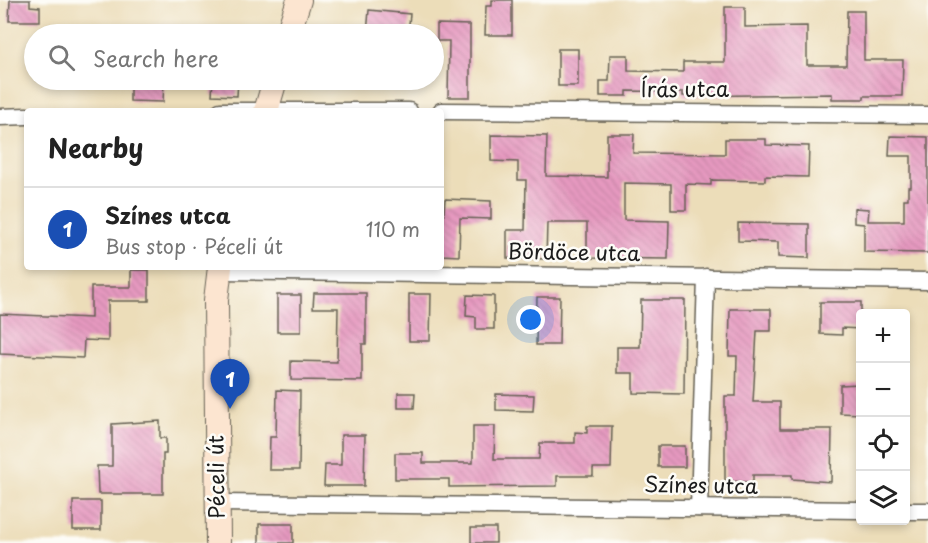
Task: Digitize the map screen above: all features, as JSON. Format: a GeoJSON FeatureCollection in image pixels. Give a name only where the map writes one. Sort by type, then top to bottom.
{"type":"FeatureCollection","features":[{"type":"Feature","properties":{"kind":"main road"},"geometry":{"type":"LineString","coordinates":[[291,24],[299,0]]}},
{"type":"Feature","properties":{"kind":"main road"},"geometry":{"type":"LineString","coordinates":[[267,108],[272,90]]}},
{"type":"Feature","properties":{"kind":"main road","name":"Péceli út"},"geometry":{"type":"LineString","coordinates":[[218,543],[216,300],[219,270]]}},
{"type":"Feature","properties":{"kind":"street","name":"Írás utca"},"geometry":{"type":"LineString","coordinates":[[444,111],[928,115]]}},
{"type":"Feature","properties":{"kind":"street"},"geometry":{"type":"LineString","coordinates":[[0,117],[24,116]]}},
{"type":"Feature","properties":{"kind":"street","name":"Bördöce utca"},"geometry":{"type":"LineString","coordinates":[[280,270],[928,281]]}},
{"type":"Feature","properties":{"kind":"street"},"geometry":{"type":"LineString","coordinates":[[699,508],[706,277]]}},
{"type":"Feature","properties":{"kind":"street","name":"Színes utca"},"geometry":{"type":"LineString","coordinates":[[218,503],[856,510]]}},
{"type":"Feature","properties":{"kind":"street"},"geometry":{"type":"LineString","coordinates":[[910,511],[928,511]]}},
{"type":"Feature","properties":{"kind":"building"},"geometry":{"type":"Polygon","coordinates":[[[10,0],[30,0],[30,6],[40,7],[40,21],[9,21],[10,0]]]}},
{"type":"Feature","properties":{"kind":"building"},"geometry":{"type":"Polygon","coordinates":[[[492,0],[512,0],[512,35],[485,35],[486,6],[492,6],[492,0]]]}},
{"type":"Feature","properties":{"kind":"building"},"geometry":{"type":"Polygon","coordinates":[[[725,7],[745,7],[745,27],[807,26],[807,65],[846,65],[847,11],[864,11],[864,60],[903,60],[902,96],[832,99],[832,94],[683,96],[683,92],[627,91],[627,96],[600,96],[600,81],[609,81],[610,55],[628,55],[628,71],[683,72],[683,62],[725,62],[725,7]]]}},
{"type":"Feature","properties":{"kind":"building"},"geometry":{"type":"Polygon","coordinates":[[[369,10],[410,14],[409,24],[368,24],[369,10]]]}},
{"type":"Feature","properties":{"kind":"building"},"geometry":{"type":"Polygon","coordinates":[[[444,24],[470,25],[470,97],[448,97],[449,41],[444,41],[444,24]]]}},
{"type":"Feature","properties":{"kind":"building"},"geometry":{"type":"Polygon","coordinates":[[[558,49],[578,49],[578,86],[558,86],[558,49]]]}},
{"type":"Feature","properties":{"kind":"building"},"geometry":{"type":"Polygon","coordinates":[[[130,90],[164,90],[163,102],[130,101],[130,90]]]}},
{"type":"Feature","properties":{"kind":"building"},"geometry":{"type":"Polygon","coordinates":[[[212,90],[237,90],[237,96],[212,95],[212,90]]]}},
{"type":"Feature","properties":{"kind":"building"},"geometry":{"type":"Polygon","coordinates":[[[607,134],[634,134],[633,153],[725,154],[725,139],[766,139],[766,145],[809,146],[808,177],[765,176],[765,181],[711,180],[711,185],[686,184],[686,210],[671,210],[671,184],[624,183],[624,220],[669,221],[668,259],[587,258],[587,223],[547,223],[546,259],[507,258],[507,230],[525,230],[526,180],[518,180],[518,162],[491,161],[491,135],[547,136],[546,176],[607,177],[607,134]]]}},
{"type":"Feature","properties":{"kind":"building"},"geometry":{"type":"Polygon","coordinates":[[[890,136],[928,137],[928,253],[864,252],[864,224],[854,223],[854,208],[869,209],[868,221],[904,221],[904,199],[908,199],[908,187],[911,187],[911,156],[889,156],[890,136]]]}},
{"type":"Feature","properties":{"kind":"building"},"geometry":{"type":"Polygon","coordinates":[[[445,199],[491,201],[491,219],[460,218],[459,256],[444,255],[445,199]]]}},
{"type":"Feature","properties":{"kind":"building"},"geometry":{"type":"Polygon","coordinates":[[[738,223],[809,224],[809,258],[778,257],[778,242],[738,241],[738,223]]]}},
{"type":"Feature","properties":{"kind":"building"},"geometry":{"type":"Polygon","coordinates":[[[131,270],[149,270],[149,301],[108,301],[108,341],[84,340],[83,358],[0,354],[0,314],[91,318],[91,287],[131,287],[131,270]]]}},
{"type":"Feature","properties":{"kind":"building"},"geometry":{"type":"Polygon","coordinates":[[[314,293],[366,293],[366,344],[362,344],[362,381],[291,380],[291,361],[337,362],[338,308],[313,308],[314,293]]]}},
{"type":"Feature","properties":{"kind":"building"},"geometry":{"type":"Polygon","coordinates":[[[409,294],[431,294],[430,341],[409,341],[409,294]]]}},
{"type":"Feature","properties":{"kind":"building"},"geometry":{"type":"Polygon","coordinates":[[[277,295],[301,295],[301,332],[277,332],[277,295]]]}},
{"type":"Feature","properties":{"kind":"building"},"geometry":{"type":"Polygon","coordinates":[[[467,295],[494,296],[494,329],[476,329],[476,317],[466,316],[467,295]]]}},
{"type":"Feature","properties":{"kind":"building"},"geometry":{"type":"Polygon","coordinates":[[[537,297],[560,297],[559,345],[536,345],[537,297]]]}},
{"type":"Feature","properties":{"kind":"building"},"geometry":{"type":"Polygon","coordinates":[[[641,300],[685,300],[684,394],[633,393],[633,373],[617,373],[617,347],[640,347],[641,300]]]}},
{"type":"Feature","properties":{"kind":"building"},"geometry":{"type":"Polygon","coordinates":[[[820,302],[861,302],[861,309],[856,309],[856,329],[842,328],[842,335],[820,334],[820,302]]]}},
{"type":"Feature","properties":{"kind":"building"},"geometry":{"type":"Polygon","coordinates":[[[730,309],[771,309],[771,331],[757,331],[753,402],[780,402],[780,429],[832,429],[831,482],[792,479],[792,475],[753,475],[753,482],[725,481],[725,396],[736,396],[737,356],[729,356],[730,309]]]}},
{"type":"Feature","properties":{"kind":"building"},"geometry":{"type":"Polygon","coordinates":[[[856,384],[856,414],[840,413],[840,385],[856,384]]]}},
{"type":"Feature","properties":{"kind":"building"},"geometry":{"type":"Polygon","coordinates":[[[277,390],[300,391],[299,470],[269,470],[270,437],[276,437],[277,390]]]}},
{"type":"Feature","properties":{"kind":"building"},"geometry":{"type":"Polygon","coordinates":[[[398,393],[415,393],[414,408],[398,408],[398,393]]]}},
{"type":"Feature","properties":{"kind":"building"},"geometry":{"type":"Polygon","coordinates":[[[496,394],[534,395],[533,411],[496,410],[496,394]]]}},
{"type":"Feature","properties":{"kind":"building"},"geometry":{"type":"Polygon","coordinates":[[[160,421],[160,438],[166,438],[166,454],[163,454],[163,494],[98,494],[97,466],[112,466],[112,424],[160,421]]]}},
{"type":"Feature","properties":{"kind":"building"},"geometry":{"type":"Polygon","coordinates":[[[473,426],[495,426],[494,459],[539,459],[540,443],[575,443],[575,432],[587,433],[587,426],[612,426],[611,468],[593,468],[593,476],[557,476],[557,486],[449,487],[449,479],[395,479],[395,453],[423,453],[423,463],[473,463],[473,426]]]}},
{"type":"Feature","properties":{"kind":"building"},"geometry":{"type":"Polygon","coordinates":[[[341,435],[365,435],[364,486],[324,486],[325,465],[341,465],[341,435]]]}},
{"type":"Feature","properties":{"kind":"building"},"geometry":{"type":"Polygon","coordinates":[[[658,446],[685,446],[685,467],[658,467],[658,446]]]}},
{"type":"Feature","properties":{"kind":"building"},"geometry":{"type":"Polygon","coordinates":[[[73,501],[101,501],[101,530],[73,530],[73,501]]]}},
{"type":"Feature","properties":{"kind":"building"},"geometry":{"type":"Polygon","coordinates":[[[259,524],[293,524],[293,543],[259,543],[259,524]]]}},
{"type":"Feature","properties":{"kind":"building"},"geometry":{"type":"Polygon","coordinates":[[[471,528],[496,528],[496,543],[471,543],[471,528]]]}},
{"type":"Feature","properties":{"kind":"place","name":"Színes utca"},"geometry":{"type":"Point","coordinates":[230,409]}}]}
